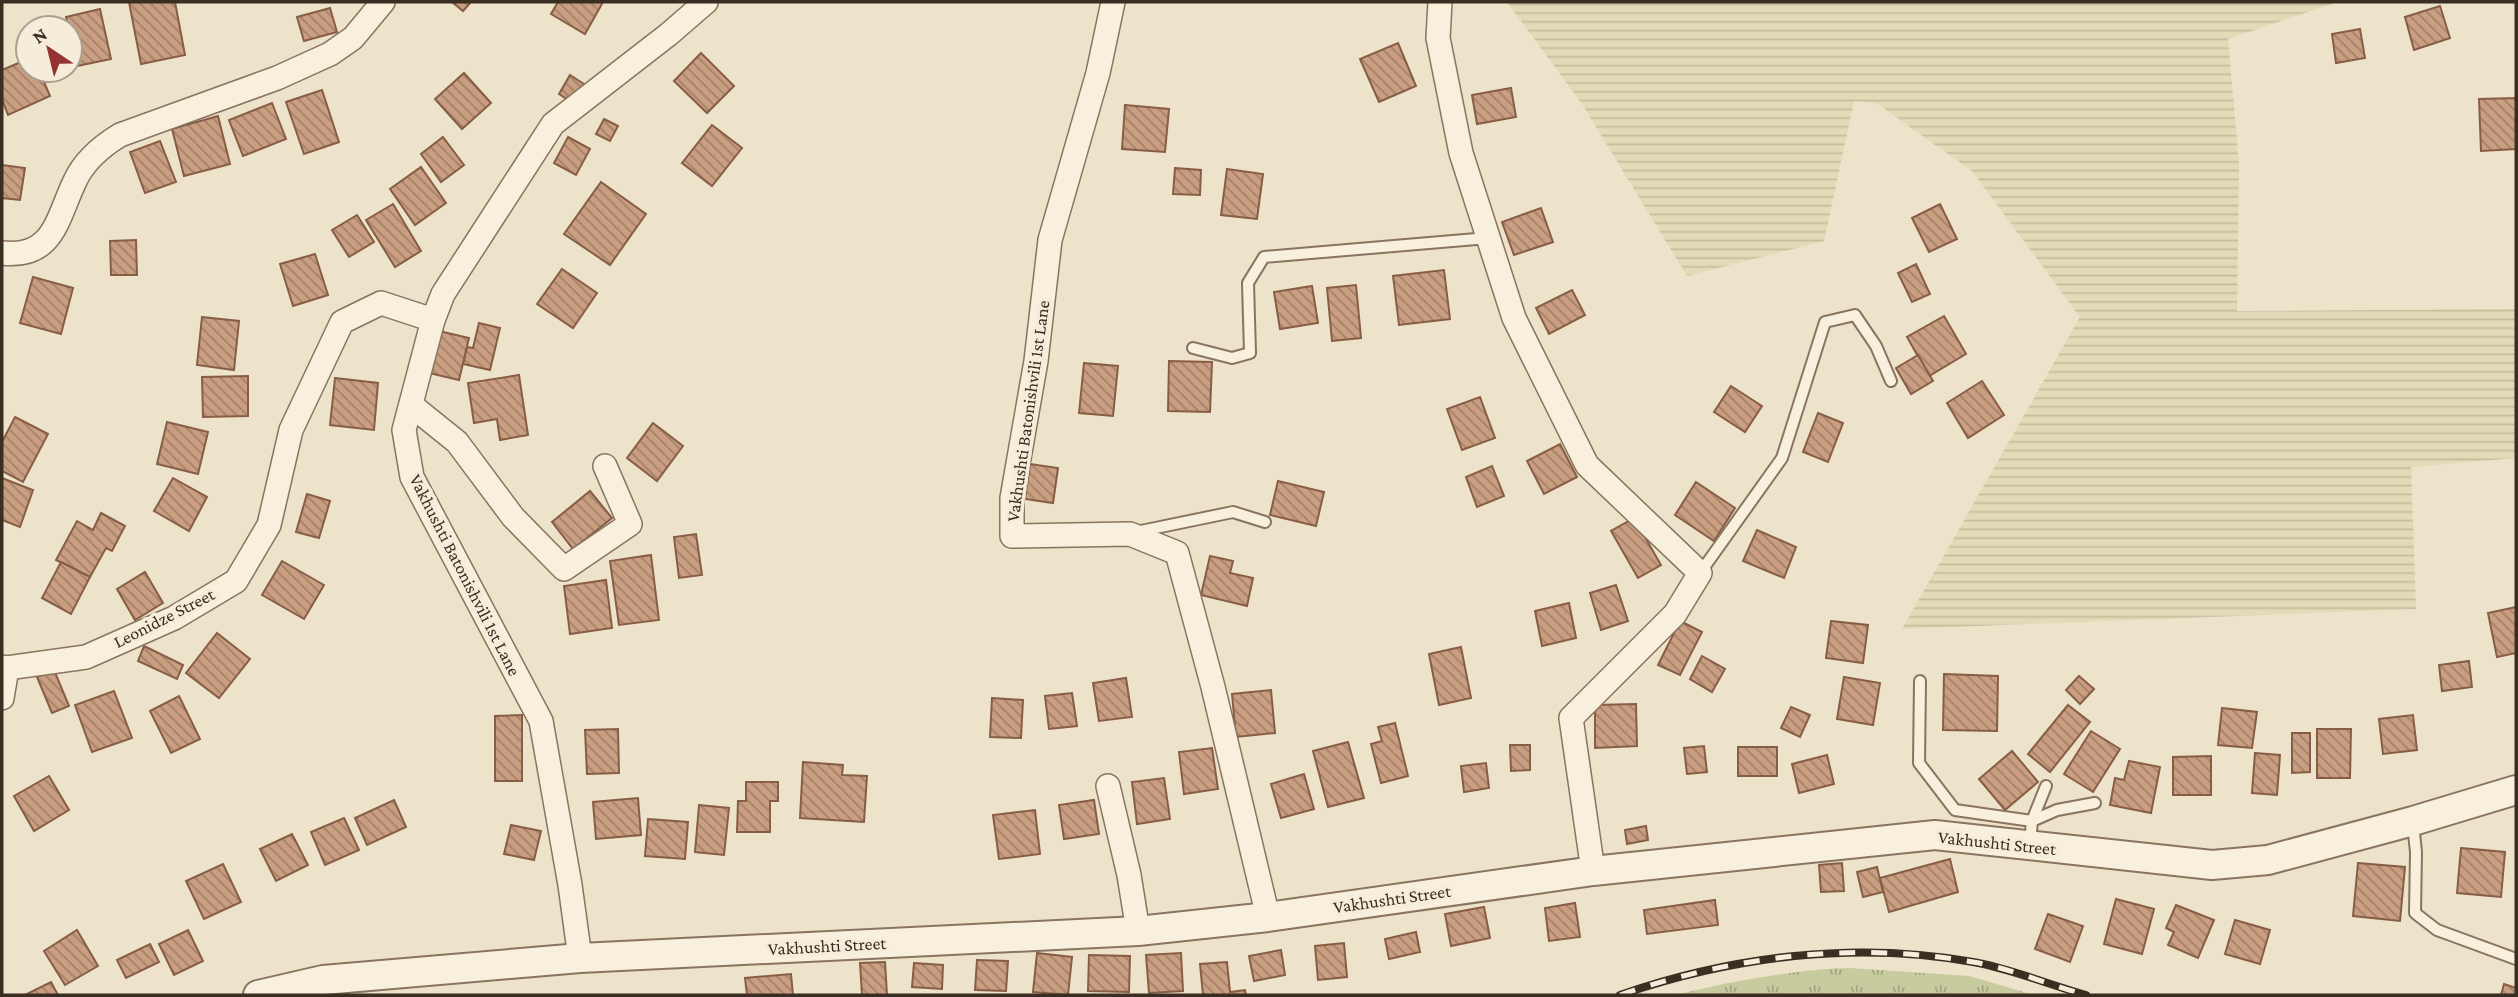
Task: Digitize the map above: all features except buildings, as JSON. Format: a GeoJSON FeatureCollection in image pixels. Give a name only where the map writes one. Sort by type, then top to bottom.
{"type":"FeatureCollection","features":[{"type":"Feature","properties":{"kind":"street"},"geometry":{"type":"LineString","coordinates":[[2,253],[16,255],[34,250],[42,242],[58,224],[76,178],[101,147],[120,135],[277,78],[330,54],[353,38],[383,2]]}},
{"type":"Feature","properties":{"kind":"street","name":"Vakhushti Batonishvili 1st Lane"},"geometry":{"type":"LineString","coordinates":[[580,958],[541,721],[412,477],[404,430],[433,320],[443,294],[553,124],[706,2]]}},
{"type":"Feature","properties":{"kind":"street","name":"Vakhushti Batonishvili 1st Lane"},"geometry":{"type":"LineString","coordinates":[[1113,2],[1098,72],[1050,240],[1036,362],[1012,498],[1012,536],[1130,534],[1177,554],[1213,687],[1268,917]]}},
{"type":"Feature","properties":{"kind":"street"},"geometry":{"type":"LineString","coordinates":[[1440,2],[1438,38],[1461,153],[1514,318],[1587,466],[1700,573],[1675,614],[1571,718],[1593,871]]}},
{"type":"Feature","properties":{"kind":"street","name":"Leonidze Street"},"geometry":{"type":"LineString","coordinates":[[2,698],[4,668],[86,657],[174,618],[236,580],[269,525],[291,430],[342,322],[381,303],[433,320]]}},
{"type":"Feature","properties":{"kind":"street"},"geometry":{"type":"LineString","coordinates":[[411,405],[457,442],[513,517],[564,569],[630,524],[604,466]]}},
{"type":"Feature","properties":{"kind":"street"},"geometry":{"type":"LineString","coordinates":[[1108,786],[1129,874],[1138,931]]}},
{"type":"Feature","properties":{"kind":"street","name":"Vakhushti Street"},"geometry":{"type":"LineString","coordinates":[[258,995],[323,980],[580,958],[1138,931],[1268,917],[1593,871],[1935,835],[2031,833],[2212,865],[2268,860],[2413,821],[2516,789]]}},
{"type":"Feature","properties":{"kind":"lane"},"geometry":{"type":"LineString","coordinates":[[1193,348],[1232,358],[1250,353],[1248,283],[1264,257],[1488,237]]}},
{"type":"Feature","properties":{"kind":"lane"},"geometry":{"type":"LineString","coordinates":[[1700,573],[1782,458],[1825,322],[1855,315],[1876,346],[1891,381]]}},
{"type":"Feature","properties":{"kind":"lane"},"geometry":{"type":"LineString","coordinates":[[1130,534],[1233,512],[1265,522]]}},
{"type":"Feature","properties":{"kind":"lane"},"geometry":{"type":"LineString","coordinates":[[1920,681],[1919,763],[1955,810],[2031,833]]}},
{"type":"Feature","properties":{"kind":"lane"},"geometry":{"type":"LineString","coordinates":[[2031,833],[2046,786]]}},
{"type":"Feature","properties":{"kind":"lane"},"geometry":{"type":"LineString","coordinates":[[2031,833],[2057,810],[2095,803]]}},
{"type":"Feature","properties":{"kind":"lane"},"geometry":{"type":"LineString","coordinates":[[2413,821],[2416,852],[2415,914],[2437,930],[2516,959]]}},
{"type":"Feature","properties":{"kind":"shaded area"},"geometry":{"type":"Polygon","coordinates":[[[1507,2],[2338,2],[2228,39],[2239,163],[2237,311],[2516,309],[2516,458],[2411,467],[2416,609],[1902,629],[2080,317],[1972,171],[1876,103],[1854,101],[1824,241],[1687,276],[1582,104],[1507,2]]]}},
{"type":"Feature","properties":{"kind":"green space"},"geometry":{"type":"Polygon","coordinates":[[[1849,968],[1969,976],[2034,995],[1675,995],[1761,977],[1849,968]]]}},
{"type":"Feature","properties":{"kind":"railway"},"geometry":{"type":"LineString","coordinates":[[1620,995],[1706,970],[1795,956],[1839,953],[1929,956],[1973,962],[2015,972],[2086,995]]}}]}
